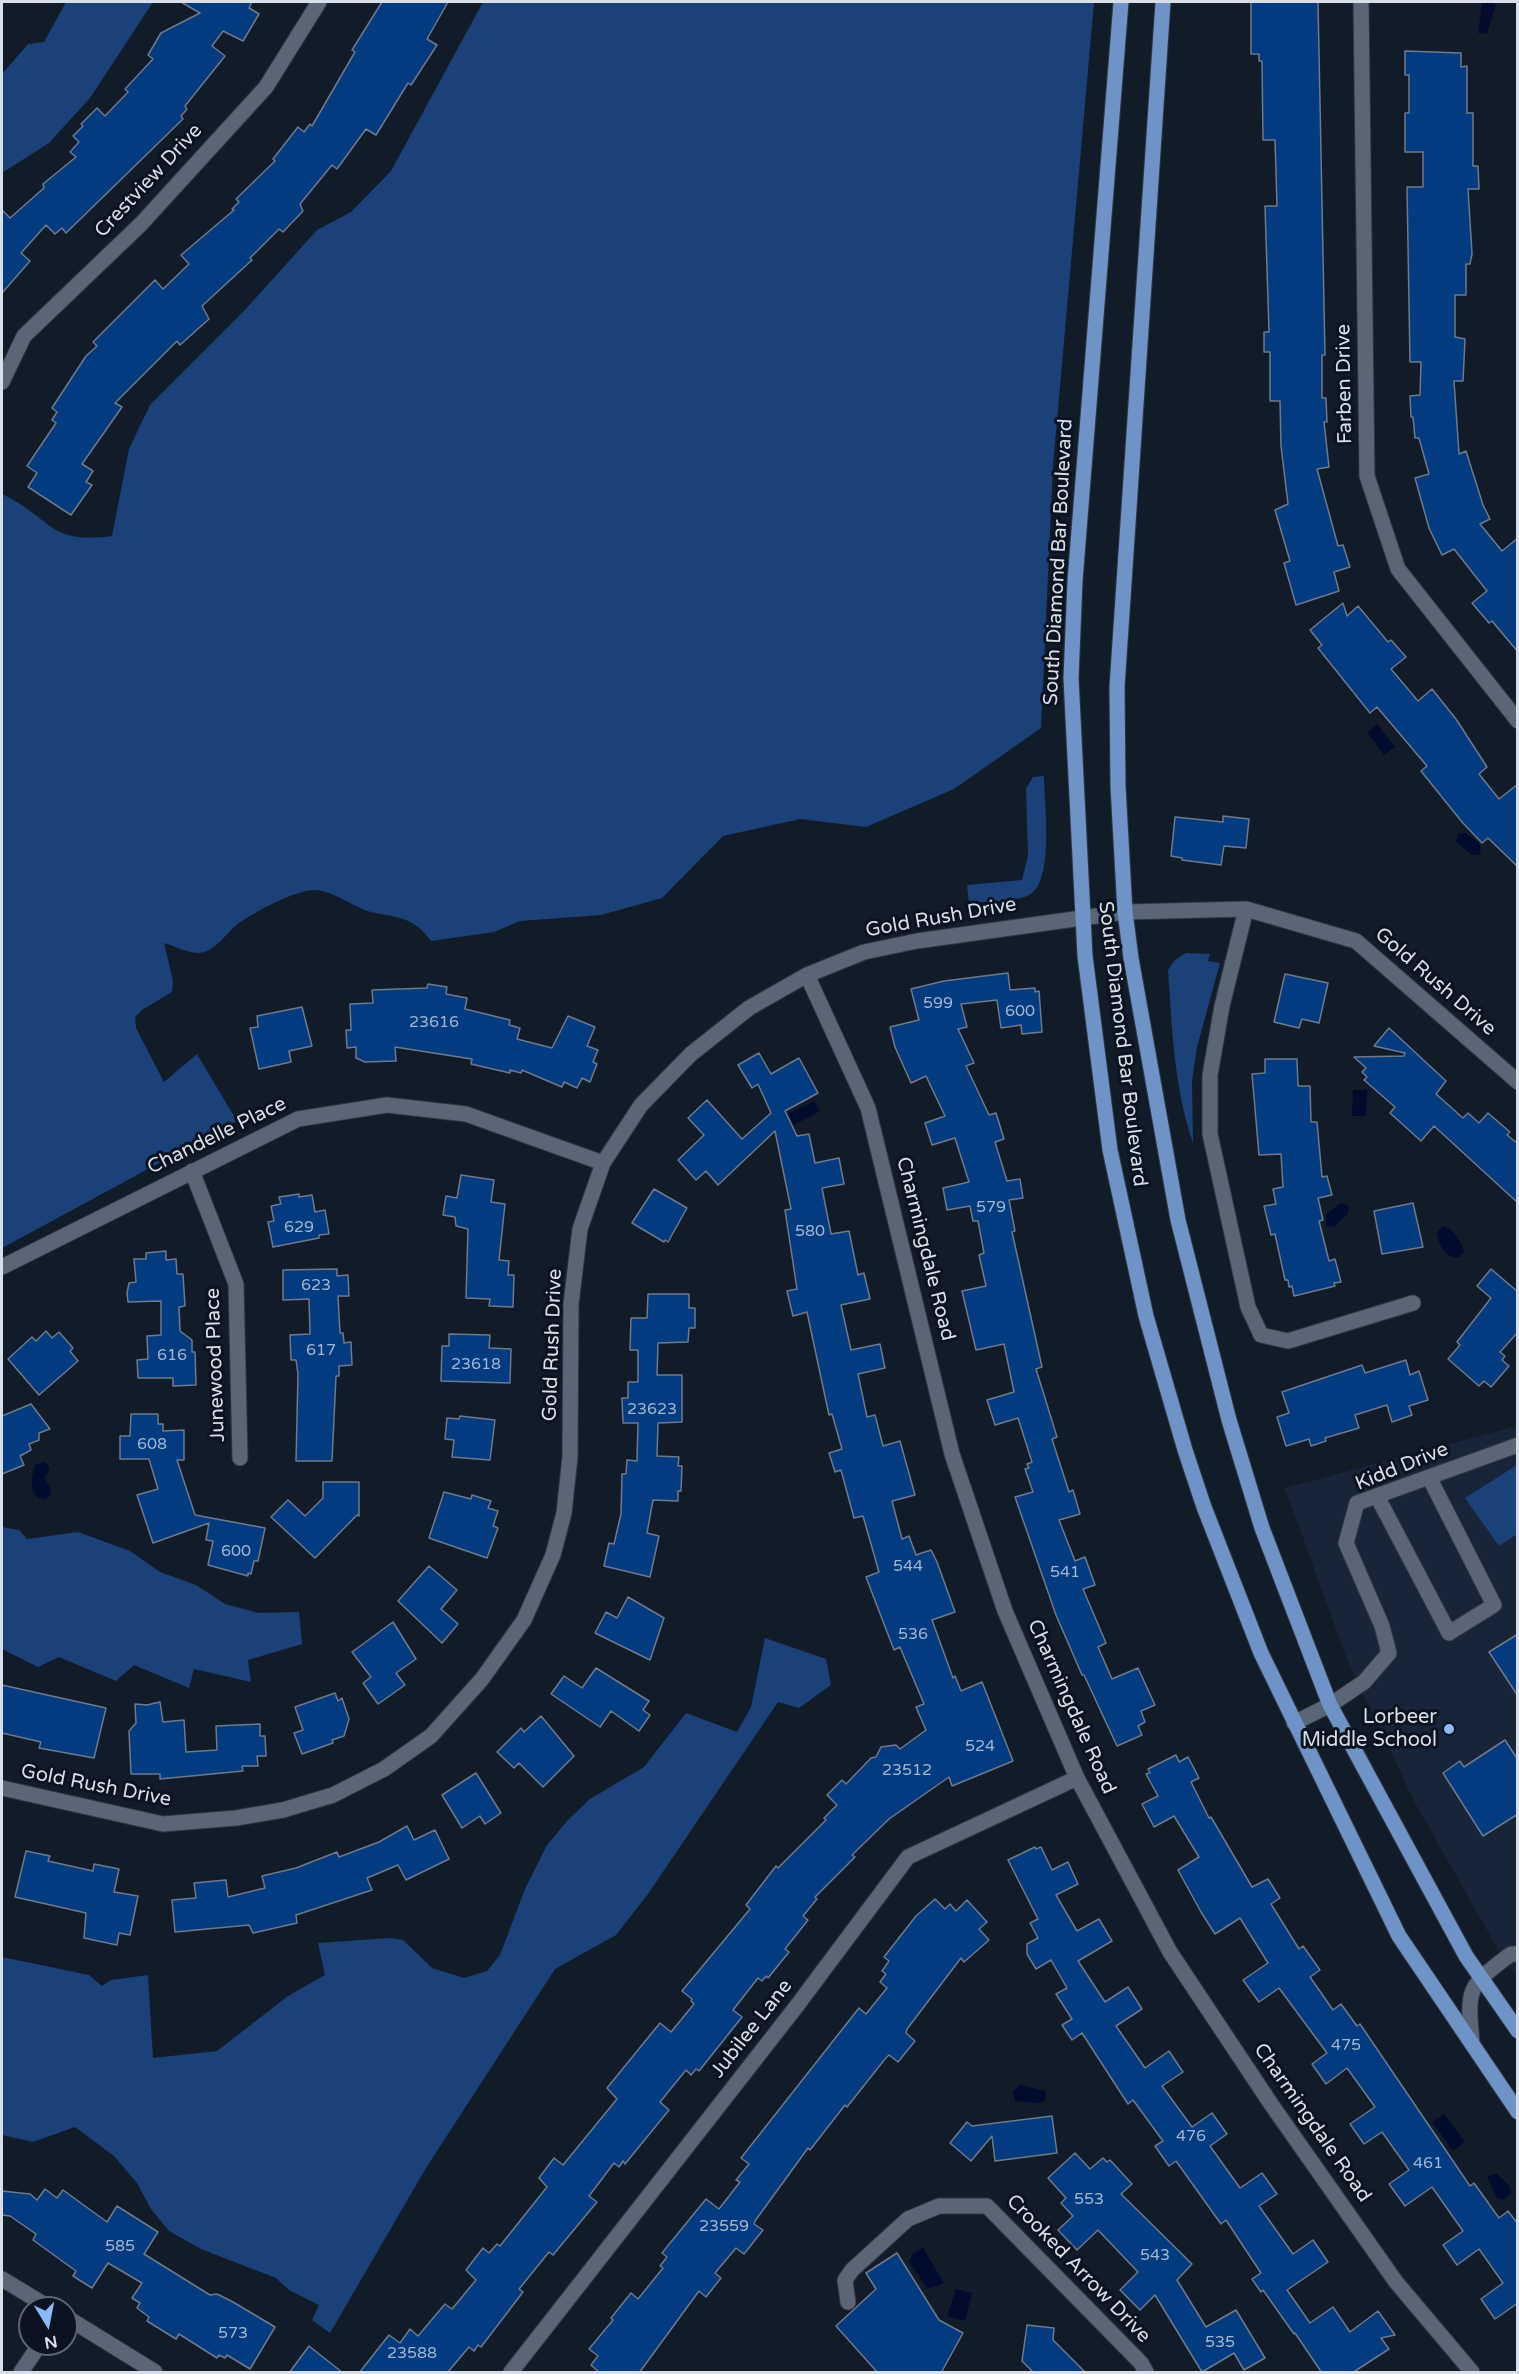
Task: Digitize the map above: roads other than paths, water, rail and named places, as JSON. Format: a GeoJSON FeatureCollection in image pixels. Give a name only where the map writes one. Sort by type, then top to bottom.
{"type":"FeatureCollection","features":[{"type":"Feature","properties":{"kind":"main road","name":"South Diamond Bar Boulevard"},"geometry":{"type":"LineString","coordinates":[[1121,2],[1100,247],[1071,668],[1082,917],[1110,1150],[1146,1316],[1204,1507],[1261,1653],[1399,1936],[1518,2112]]}},
{"type":"Feature","properties":{"kind":"main road","name":"South Diamond Bar Boulevard"},"geometry":{"type":"LineString","coordinates":[[1163,2],[1117,687],[1118,786],[1125,912],[1148,1065],[1178,1220],[1228,1420],[1262,1528],[1330,1705],[1466,1956],[1518,2031]]}},
{"type":"Feature","properties":{"kind":"street","name":"Crestview Drive"},"geometry":{"type":"LineString","coordinates":[[2,382],[24,336],[141,224],[266,87],[319,2]]}},
{"type":"Feature","properties":{"kind":"street","name":"Farben Drive"},"geometry":{"type":"LineString","coordinates":[[1361,2],[1367,476],[1398,569],[1518,721]]}},
{"type":"Feature","properties":{"kind":"street","name":"Gold Rush Drive"},"geometry":{"type":"LineString","coordinates":[[2,1788],[163,1824],[236,1818],[283,1810],[333,1795],[384,1769],[431,1736],[482,1679],[524,1620],[553,1555],[564,1513],[570,1457],[571,1304],[580,1229],[603,1163],[641,1105],[691,1054],[749,1008],[807,975],[864,952],[917,941],[1125,912],[1246,909],[1356,941],[1518,1082]]}},
{"type":"Feature","properties":{"kind":"street"},"geometry":{"type":"LineString","coordinates":[[1246,909],[1222,1006],[1210,1076],[1210,1134],[1248,1307],[1261,1335],[1287,1341],[1413,1304]]}},
{"type":"Feature","properties":{"kind":"street","name":"Charmingdale Road"},"geometry":{"type":"LineString","coordinates":[[807,975],[868,1108],[952,1454],[1005,1611],[1077,1778],[1170,1953],[1271,2104],[1396,2282],[1472,2373]]}},
{"type":"Feature","properties":{"kind":"street","name":"Chandelle Place"},"geometry":{"type":"LineString","coordinates":[[2,1267],[298,1119],[387,1105],[466,1114],[603,1163]]}},
{"type":"Feature","properties":{"kind":"street","name":"Junewood Place"},"geometry":{"type":"LineString","coordinates":[[192,1171],[236,1284],[240,1458]]}},
{"type":"Feature","properties":{"kind":"street","name":"Kidd Drive"},"geometry":{"type":"LineString","coordinates":[[1294,1723],[1330,1705],[1364,1682],[1389,1653],[1382,1626],[1346,1543],[1357,1503],[1518,1445]]}},
{"type":"Feature","properties":{"kind":"street"},"geometry":{"type":"LineString","coordinates":[[1377,1496],[1449,1633],[1494,1605],[1429,1477]]}},
{"type":"Feature","properties":{"kind":"street","name":"Jubilee Lane"},"geometry":{"type":"LineString","coordinates":[[511,2373],[789,2016],[908,1857],[1077,1778]]}},
{"type":"Feature","properties":{"kind":"street"},"geometry":{"type":"LineString","coordinates":[[1472,2042],[1468,2000],[1480,1977],[1512,1954],[1518,1954]]}},
{"type":"Feature","properties":{"kind":"street","name":"Crooked Arrow Drive"},"geometry":{"type":"LineString","coordinates":[[848,2302],[845,2280],[852,2270],[908,2219],[939,2206],[987,2205],[1141,2363],[1146,2373]]}},
{"type":"Feature","properties":{"kind":"street"},"geometry":{"type":"LineString","coordinates":[[2,2279],[30,2296]]}},
{"type":"Feature","properties":{"kind":"street"},"geometry":{"type":"LineString","coordinates":[[78,2325],[155,2373]]}},
{"type":"Feature","properties":{"kind":"street"},"geometry":{"type":"LineString","coordinates":[[21,2373],[32,2356]]}},
{"type":"Feature","properties":{"kind":"place","name":"Lorbeer Middle School"},"geometry":{"type":"Point","coordinates":[1449,1729]}}]}
